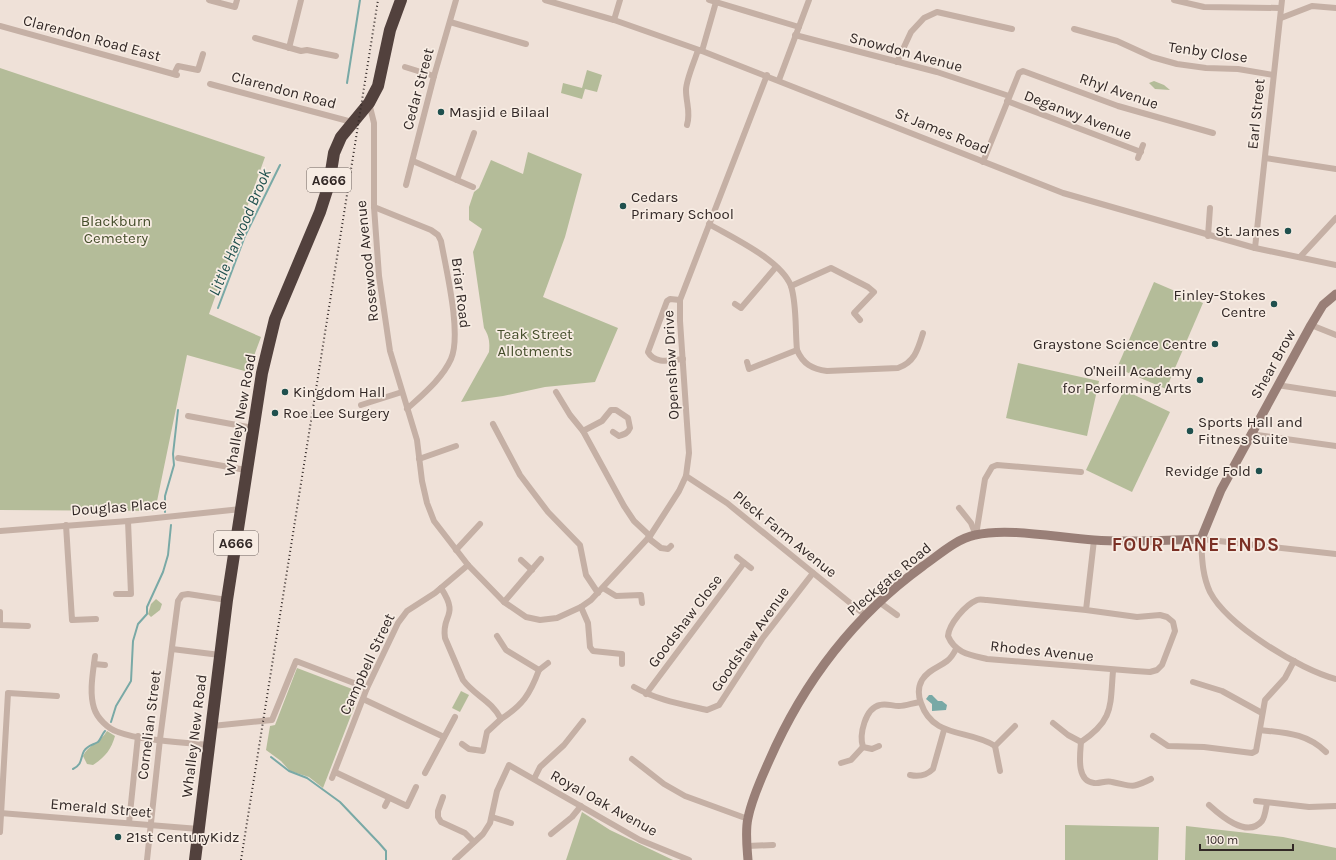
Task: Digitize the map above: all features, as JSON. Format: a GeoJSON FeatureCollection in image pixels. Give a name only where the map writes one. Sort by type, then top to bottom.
{"type":"FeatureCollection","features":[{"type":"Feature","properties":{"kind":"highway","name":"Whalley New Road"},"geometry":{"type":"LineString","coordinates":[[195,860],[227,600],[252,428],[262,373],[276,319],[320,212],[329,184],[334,153],[341,136],[369,102],[378,86],[390,30],[401,0]]}},
{"type":"Feature","properties":{"kind":"main road","name":"Shear Brow"},"geometry":{"type":"LineString","coordinates":[[1201,539],[1214,505],[1277,385],[1318,312],[1334,298]]}},
{"type":"Feature","properties":{"kind":"main road","name":"Pleckgate Road"},"geometry":{"type":"LineString","coordinates":[[748,860],[748,819],[756,791],[793,710],[830,655],[865,615],[878,602],[911,575],[948,548],[976,535],[1010,533],[1127,542],[1201,539]]}},
{"type":"Feature","properties":{"kind":"street"},"geometry":{"type":"LineString","coordinates":[[209,0],[235,7],[236,0]]}},
{"type":"Feature","properties":{"kind":"street"},"geometry":{"type":"LineString","coordinates":[[289,48],[301,0]]}},
{"type":"Feature","properties":{"kind":"street","name":"Cedar Street"},"geometry":{"type":"LineString","coordinates":[[406,185],[434,76],[456,0]]}},
{"type":"Feature","properties":{"kind":"street","name":"St James Road"},"geometry":{"type":"LineString","coordinates":[[545,0],[614,20],[700,50],[767,75],[1063,193],[1208,236],[1254,248],[1336,265]]}},
{"type":"Feature","properties":{"kind":"street"},"geometry":{"type":"LineString","coordinates":[[614,20],[620,0]]}},
{"type":"Feature","properties":{"kind":"street"},"geometry":{"type":"LineString","coordinates":[[778,80],[809,0]]}},
{"type":"Feature","properties":{"kind":"street"},"geometry":{"type":"LineString","coordinates":[[1174,0],[1204,7],[1281,8]]}},
{"type":"Feature","properties":{"kind":"street","name":"Earl Street"},"geometry":{"type":"LineString","coordinates":[[1254,248],[1282,0]]}},
{"type":"Feature","properties":{"kind":"street"},"geometry":{"type":"LineString","coordinates":[[687,125],[689,112],[686,88],[700,50],[713,1],[798,28]]}},
{"type":"Feature","properties":{"kind":"street"},"geometry":{"type":"LineString","coordinates":[[1281,18],[1312,6],[1336,8]]}},
{"type":"Feature","properties":{"kind":"street"},"geometry":{"type":"LineString","coordinates":[[897,62],[911,32],[924,18],[937,12],[1012,30]]}},
{"type":"Feature","properties":{"kind":"street"},"geometry":{"type":"LineString","coordinates":[[450,22],[526,44]]}},
{"type":"Feature","properties":{"kind":"street","name":"Clarendon Road East"},"geometry":{"type":"LineString","coordinates":[[0,26],[175,74],[178,66],[198,70],[203,54]]}},
{"type":"Feature","properties":{"kind":"street","name":"Tenby Close"},"geometry":{"type":"LineString","coordinates":[[1074,29],[1117,41],[1152,57],[1177,64],[1206,68],[1238,69],[1273,75]]}},
{"type":"Feature","properties":{"kind":"street","name":"Snowdon Avenue"},"geometry":{"type":"LineString","coordinates":[[796,35],[937,72],[1008,99]]}},
{"type":"Feature","properties":{"kind":"street"},"geometry":{"type":"LineString","coordinates":[[255,38],[289,48],[336,56]]}},
{"type":"Feature","properties":{"kind":"street"},"geometry":{"type":"LineString","coordinates":[[406,67],[434,76]]}},
{"type":"Feature","properties":{"kind":"street","name":"Rhyl Avenue"},"geometry":{"type":"LineString","coordinates":[[1008,99],[1019,73],[1023,71],[1118,106],[1213,133]]}},
{"type":"Feature","properties":{"kind":"street","name":"Openshaw Drive"},"geometry":{"type":"LineString","coordinates":[[504,602],[526,616],[540,620],[557,618],[581,607],[603,588],[649,537],[669,507],[686,476],[689,453],[680,321],[680,300],[767,75]]}},
{"type":"Feature","properties":{"kind":"street","name":"Clarendon Road"},"geometry":{"type":"LineString","coordinates":[[210,84],[352,122]]}},
{"type":"Feature","properties":{"kind":"street"},"geometry":{"type":"LineString","coordinates":[[983,162],[1008,99]]}},
{"type":"Feature","properties":{"kind":"street","name":"Deganwy Avenue"},"geometry":{"type":"LineString","coordinates":[[1008,99],[1142,149],[1138,158]]}},
{"type":"Feature","properties":{"kind":"street","name":"Rosewood Avenue"},"geometry":{"type":"LineString","coordinates":[[369,102],[374,123],[374,207],[379,276],[390,351],[417,440],[427,503],[434,522],[468,565],[504,602]]}},
{"type":"Feature","properties":{"kind":"street"},"geometry":{"type":"LineString","coordinates":[[457,180],[474,133]]}},
{"type":"Feature","properties":{"kind":"street"},"geometry":{"type":"LineString","coordinates":[[1264,158],[1336,169]]}},
{"type":"Feature","properties":{"kind":"street"},"geometry":{"type":"LineString","coordinates":[[413,161],[473,186]]}},
{"type":"Feature","properties":{"kind":"street","name":"Briar Road"},"geometry":{"type":"LineString","coordinates":[[374,207],[431,230],[438,235],[442,249],[454,318],[454,343],[451,358],[434,383],[407,409]]}},
{"type":"Feature","properties":{"kind":"street"},"geometry":{"type":"LineString","coordinates":[[1208,236],[1210,208]]}},
{"type":"Feature","properties":{"kind":"street"},"geometry":{"type":"LineString","coordinates":[[1300,257],[1336,218]]}},
{"type":"Feature","properties":{"kind":"street"},"geometry":{"type":"LineString","coordinates":[[709,224],[764,257],[786,278],[793,295],[797,350],[800,358],[808,365],[818,370],[898,368],[908,364],[916,355],[923,333]]}},
{"type":"Feature","properties":{"kind":"street"},"geometry":{"type":"LineString","coordinates":[[735,304],[741,308],[776,267]]}},
{"type":"Feature","properties":{"kind":"street"},"geometry":{"type":"LineString","coordinates":[[790,286],[831,268],[868,287],[874,292],[854,313],[860,320]]}},
{"type":"Feature","properties":{"kind":"street"},"geometry":{"type":"LineString","coordinates":[[680,300],[670,299],[667,301],[648,352],[651,356],[658,360],[683,359]]}},
{"type":"Feature","properties":{"kind":"street"},"geometry":{"type":"LineString","coordinates":[[1311,325],[1336,335]]}},
{"type":"Feature","properties":{"kind":"street"},"geometry":{"type":"LineString","coordinates":[[747,362],[750,369],[797,350]]}},
{"type":"Feature","properties":{"kind":"street"},"geometry":{"type":"LineString","coordinates":[[1277,385],[1336,394]]}},
{"type":"Feature","properties":{"kind":"street"},"geometry":{"type":"LineString","coordinates":[[361,405],[402,392]]}},
{"type":"Feature","properties":{"kind":"street"},"geometry":{"type":"LineString","coordinates":[[556,392],[570,415],[583,431],[624,506],[634,521],[661,548],[668,549],[671,546]]}},
{"type":"Feature","properties":{"kind":"street"},"geometry":{"type":"LineString","coordinates":[[583,431],[602,421],[610,410],[616,410],[628,418],[630,428],[624,435],[619,436],[612,432]]}},
{"type":"Feature","properties":{"kind":"street"},"geometry":{"type":"LineString","coordinates":[[188,416],[252,428]]}},
{"type":"Feature","properties":{"kind":"street"},"geometry":{"type":"LineString","coordinates":[[493,424],[520,475],[548,512],[580,545],[586,575],[598,593]]}},
{"type":"Feature","properties":{"kind":"street"},"geometry":{"type":"LineString","coordinates":[[1250,434],[1336,446]]}},
{"type":"Feature","properties":{"kind":"street"},"geometry":{"type":"LineString","coordinates":[[419,458],[456,446]]}},
{"type":"Feature","properties":{"kind":"street"},"geometry":{"type":"LineString","coordinates":[[178,458],[246,470]]}},
{"type":"Feature","properties":{"kind":"street"},"geometry":{"type":"LineString","coordinates":[[976,535],[985,479],[992,467],[997,465],[1081,472]]}},
{"type":"Feature","properties":{"kind":"street","name":"Pleck Farm Avenue"},"geometry":{"type":"LineString","coordinates":[[686,476],[727,503],[865,615]]}},
{"type":"Feature","properties":{"kind":"street"},"geometry":{"type":"LineString","coordinates":[[959,508],[971,523],[976,535]]}},
{"type":"Feature","properties":{"kind":"street","name":"Douglas Place"},"geometry":{"type":"LineString","coordinates":[[0,530],[66,524],[128,521],[241,509]]}},
{"type":"Feature","properties":{"kind":"street"},"geometry":{"type":"LineString","coordinates":[[116,594],[131,594],[128,521]]}},
{"type":"Feature","properties":{"kind":"street"},"geometry":{"type":"LineString","coordinates":[[66,524],[72,620],[96,619]]}},
{"type":"Feature","properties":{"kind":"street"},"geometry":{"type":"LineString","coordinates":[[456,550],[480,524]]}},
{"type":"Feature","properties":{"kind":"street"},"geometry":{"type":"LineString","coordinates":[[1336,554],[1201,539],[1204,578],[1217,602],[1242,627],[1267,645],[1294,661],[1336,679]]}},
{"type":"Feature","properties":{"kind":"street"},"geometry":{"type":"LineString","coordinates":[[1086,610],[1094,540]]}},
{"type":"Feature","properties":{"kind":"street"},"geometry":{"type":"LineString","coordinates":[[737,557],[751,568]]}},
{"type":"Feature","properties":{"kind":"street"},"geometry":{"type":"LineString","coordinates":[[522,560],[532,570]]}},
{"type":"Feature","properties":{"kind":"street"},"geometry":{"type":"LineString","coordinates":[[504,602],[541,560]]}},
{"type":"Feature","properties":{"kind":"street","name":"Goodshaw Close"},"geometry":{"type":"LineString","coordinates":[[646,694],[744,563]]}},
{"type":"Feature","properties":{"kind":"street","name":"Campbell Street"},"geometry":{"type":"LineString","coordinates":[[332,778],[367,688],[398,623],[413,606],[441,588],[468,565]]}},
{"type":"Feature","properties":{"kind":"street","name":"Goodshaw Avenue"},"geometry":{"type":"LineString","coordinates":[[634,686],[646,694],[665,701],[707,710],[719,705],[762,639],[813,573]]}},
{"type":"Feature","properties":{"kind":"street"},"geometry":{"type":"LineString","coordinates":[[441,588],[450,607],[451,614],[444,631],[445,638],[463,680],[468,686],[489,702],[501,719]]}},
{"type":"Feature","properties":{"kind":"street"},"geometry":{"type":"LineString","coordinates":[[603,588],[616,596],[641,595],[642,603]]}},
{"type":"Feature","properties":{"kind":"street","name":"Cornelian Street"},"geometry":{"type":"LineString","coordinates":[[147,860],[160,739],[178,601],[182,595],[188,594],[227,600]]}},
{"type":"Feature","properties":{"kind":"street","name":"Rhodes Avenue"},"geometry":{"type":"LineString","coordinates":[[977,600],[1086,610],[1137,617],[1160,615],[1167,617],[1173,622],[1175,632],[1165,660],[1157,670],[1150,672],[987,659],[971,656],[956,649],[948,636],[949,629],[969,606],[977,600]]}},
{"type":"Feature","properties":{"kind":"street"},"geometry":{"type":"LineString","coordinates":[[878,602],[897,615]]}},
{"type":"Feature","properties":{"kind":"street"},"geometry":{"type":"LineString","coordinates":[[581,607],[588,623],[590,647],[593,652],[622,654],[622,664]]}},
{"type":"Feature","properties":{"kind":"street"},"geometry":{"type":"LineString","coordinates":[[0,612],[0,625],[28,626]]}},
{"type":"Feature","properties":{"kind":"street"},"geometry":{"type":"LineString","coordinates":[[497,636],[506,650],[539,670]]}},
{"type":"Feature","properties":{"kind":"street"},"geometry":{"type":"LineString","coordinates":[[172,649],[220,655]]}},
{"type":"Feature","properties":{"kind":"street"},"geometry":{"type":"LineString","coordinates":[[956,649],[947,661],[934,667],[923,678],[919,686],[920,702],[928,717],[944,730],[976,737],[995,746]]}},
{"type":"Feature","properties":{"kind":"street"},"geometry":{"type":"LineString","coordinates":[[95,656],[92,693],[94,708],[108,726],[118,732],[138,736],[209,745]]}},
{"type":"Feature","properties":{"kind":"street"},"geometry":{"type":"LineString","coordinates":[[212,726],[272,720],[296,661],[367,688]]}},
{"type":"Feature","properties":{"kind":"street"},"geometry":{"type":"LineString","coordinates":[[1153,736],[1168,746],[1197,746],[1252,753],[1257,748],[1262,713],[1267,697],[1281,683],[1294,661]]}},
{"type":"Feature","properties":{"kind":"street"},"geometry":{"type":"LineString","coordinates":[[462,744],[469,749],[483,751],[487,732],[501,719],[519,707],[527,698],[539,670],[548,663]]}},
{"type":"Feature","properties":{"kind":"street"},"geometry":{"type":"LineString","coordinates":[[94,664],[105,665]]}},
{"type":"Feature","properties":{"kind":"street"},"geometry":{"type":"LineString","coordinates":[[1081,742],[1096,732],[1107,718],[1110,711],[1113,670]]}},
{"type":"Feature","properties":{"kind":"street"},"geometry":{"type":"LineString","coordinates":[[1193,682],[1222,691],[1262,713]]}},
{"type":"Feature","properties":{"kind":"street"},"geometry":{"type":"LineString","coordinates":[[0,832],[8,694],[57,696]]}},
{"type":"Feature","properties":{"kind":"street"},"geometry":{"type":"LineString","coordinates":[[363,699],[444,737]]}},
{"type":"Feature","properties":{"kind":"street"},"geometry":{"type":"LineString","coordinates":[[841,763],[851,760],[862,748],[861,734],[864,722],[874,708],[882,704],[900,706],[920,702]]}},
{"type":"Feature","properties":{"kind":"street"},"geometry":{"type":"LineString","coordinates":[[425,774],[455,717]]}},
{"type":"Feature","properties":{"kind":"street"},"geometry":{"type":"LineString","coordinates":[[534,779],[540,767],[564,744],[583,721]]}},
{"type":"Feature","properties":{"kind":"street"},"geometry":{"type":"LineString","coordinates":[[1053,724],[1081,742]]}},
{"type":"Feature","properties":{"kind":"street"},"geometry":{"type":"LineString","coordinates":[[995,746],[1015,726]]}},
{"type":"Feature","properties":{"kind":"street"},"geometry":{"type":"LineString","coordinates":[[910,775],[917,777],[933,769],[944,730]]}},
{"type":"Feature","properties":{"kind":"street"},"geometry":{"type":"LineString","coordinates":[[1260,730],[1308,738],[1317,743],[1326,752]]}},
{"type":"Feature","properties":{"kind":"street"},"geometry":{"type":"LineString","coordinates":[[129,823],[138,736]]}},
{"type":"Feature","properties":{"kind":"street"},"geometry":{"type":"LineString","coordinates":[[1081,742],[1080,768],[1088,781],[1094,783],[1111,781],[1129,787],[1151,779]]}},
{"type":"Feature","properties":{"kind":"street"},"geometry":{"type":"LineString","coordinates":[[862,748],[872,749],[879,746]]}},
{"type":"Feature","properties":{"kind":"street"},"geometry":{"type":"LineString","coordinates":[[995,746],[1000,771]]}},
{"type":"Feature","properties":{"kind":"street"},"geometry":{"type":"LineString","coordinates":[[632,759],[664,784],[681,794],[748,819]]}},
{"type":"Feature","properties":{"kind":"street","name":"Royal Oak Avenue"},"geometry":{"type":"LineString","coordinates":[[492,817],[498,788],[509,765],[640,840],[689,860]]}},
{"type":"Feature","properties":{"kind":"street"},"geometry":{"type":"LineString","coordinates":[[335,772],[407,806],[416,787]]}},
{"type":"Feature","properties":{"kind":"street"},"geometry":{"type":"LineString","coordinates":[[443,797],[438,811],[438,817],[441,822],[465,833],[474,842]]}},
{"type":"Feature","properties":{"kind":"street"},"geometry":{"type":"LineString","coordinates":[[385,806],[389,798]]}},
{"type":"Feature","properties":{"kind":"street"},"geometry":{"type":"LineString","coordinates":[[1256,802],[1308,807],[1336,806]]}},
{"type":"Feature","properties":{"kind":"street"},"geometry":{"type":"LineString","coordinates":[[1208,804],[1232,824],[1246,827],[1256,826],[1263,820],[1267,803]]}},
{"type":"Feature","properties":{"kind":"street"},"geometry":{"type":"LineString","coordinates":[[551,834],[572,817],[581,806]]}},
{"type":"Feature","properties":{"kind":"street","name":"Emerald Street"},"geometry":{"type":"LineString","coordinates":[[0,813],[199,829]]}},
{"type":"Feature","properties":{"kind":"street"},"geometry":{"type":"LineString","coordinates":[[456,860],[483,834],[492,817],[511,823]]}},
{"type":"Feature","properties":{"kind":"street"},"geometry":{"type":"LineString","coordinates":[[747,846],[773,845]]}},
{"type":"Feature","properties":{"kind":"green space","name":"Blackburn Cemetery"},"geometry":{"type":"Polygon","coordinates":[[[0,68],[265,157],[209,314],[261,337],[248,372],[187,355],[155,511],[0,510],[0,68]]]}},
{"type":"Feature","properties":{"kind":"green space"},"geometry":{"type":"Polygon","coordinates":[[[587,70],[602,75],[597,92],[585,89],[582,99],[561,93],[563,83],[582,88],[587,70]]]}},
{"type":"Feature","properties":{"kind":"green space"},"geometry":{"type":"Polygon","coordinates":[[[1154,81],[1164,85],[1170,90],[1155,89],[1149,83],[1154,81]]]}},
{"type":"Feature","properties":{"kind":"green space","name":"Teak Street Allotments"},"geometry":{"type":"Polygon","coordinates":[[[528,152],[582,174],[565,237],[543,297],[618,328],[595,382],[545,387],[503,396],[461,402],[489,352],[489,342],[484,328],[473,252],[482,229],[469,220],[469,207],[474,192],[479,188],[491,160],[523,174],[528,152]]]}},
{"type":"Feature","properties":{"kind":"green space"},"geometry":{"type":"Polygon","coordinates":[[[1154,282],[1203,303],[1166,389],[1117,368],[1154,282]]]}},
{"type":"Feature","properties":{"kind":"green space"},"geometry":{"type":"Polygon","coordinates":[[[1018,363],[1099,381],[1087,436],[1006,418],[1018,363]]]}},
{"type":"Feature","properties":{"kind":"green space"},"geometry":{"type":"Polygon","coordinates":[[[1124,390],[1170,412],[1132,492],[1086,470],[1124,390]]]}},
{"type":"Feature","properties":{"kind":"green space"},"geometry":{"type":"Polygon","coordinates":[[[156,599],[162,604],[160,610],[151,617],[148,614],[151,604],[156,599]]]}},
{"type":"Feature","properties":{"kind":"green space"},"geometry":{"type":"Polygon","coordinates":[[[297,668],[360,692],[323,788],[309,777],[290,771],[281,761],[266,750],[270,726],[275,725],[297,668]]]}},
{"type":"Feature","properties":{"kind":"green space"},"geometry":{"type":"Polygon","coordinates":[[[461,691],[469,695],[460,712],[452,708],[461,691]]]}},
{"type":"Feature","properties":{"kind":"green space"},"geometry":{"type":"Polygon","coordinates":[[[107,731],[115,736],[112,745],[101,759],[93,765],[87,764],[83,756],[85,752],[107,731]]]}},
{"type":"Feature","properties":{"kind":"green space"},"geometry":{"type":"Polygon","coordinates":[[[582,812],[610,830],[673,860],[566,860],[582,812]]]}},
{"type":"Feature","properties":{"kind":"green space"},"geometry":{"type":"Polygon","coordinates":[[[1065,825],[1159,827],[1158,860],[1065,860],[1065,825]]]}},
{"type":"Feature","properties":{"kind":"green space"},"geometry":{"type":"Polygon","coordinates":[[[1186,826],[1283,837],[1336,848],[1336,860],[1185,860],[1186,826]]]}},
{"type":"Feature","properties":{"kind":"water"},"geometry":{"type":"Polygon","coordinates":[[[929,695],[932,695],[938,701],[942,701],[947,705],[946,710],[932,711],[932,704],[926,699],[929,695]]]}},
{"type":"Feature","properties":{"kind":"waterway","name":"Little Harwood Brook"},"geometry":{"type":"LineString","coordinates":[[347,83],[360,0]]}},
{"type":"Feature","properties":{"kind":"waterway","name":"Little Harwood Brook"},"geometry":{"type":"LineString","coordinates":[[218,308],[245,236],[280,165]]}},
{"type":"Feature","properties":{"kind":"waterway","name":"Little Harwood Brook"},"geometry":{"type":"LineString","coordinates":[[165,512],[165,496],[174,465],[173,454],[178,410]]}},
{"type":"Feature","properties":{"kind":"waterway","name":"Little Harwood Brook"},"geometry":{"type":"LineString","coordinates":[[111,722],[116,706],[131,681],[133,641],[138,624],[147,614],[147,607],[163,572],[168,555],[171,525]]}},
{"type":"Feature","properties":{"kind":"waterway","name":"Little Harwood Brook"},"geometry":{"type":"LineString","coordinates":[[73,769],[80,763],[86,749],[98,742],[105,731]]}},
{"type":"Feature","properties":{"kind":"waterway"},"geometry":{"type":"LineString","coordinates":[[271,757],[289,771],[307,778],[340,802],[386,851],[386,860]]}},
{"type":"Feature","properties":{"kind":"railway"},"geometry":{"type":"LineString","coordinates":[[241,860],[378,0]]}},
{"type":"Feature","properties":{"kind":"place","name":"Masjid e Bilaal"},"geometry":{"type":"Point","coordinates":[441,112]}},
{"type":"Feature","properties":{"kind":"place","name":"Cedars Primary School"},"geometry":{"type":"Point","coordinates":[623,206]}},
{"type":"Feature","properties":{"kind":"place","name":"St. James"},"geometry":{"type":"Point","coordinates":[1288,231]}},
{"type":"Feature","properties":{"kind":"place","name":"Finley-Stokes Centre"},"geometry":{"type":"Point","coordinates":[1274,304]}},
{"type":"Feature","properties":{"kind":"place","name":"Graystone Science Centre"},"geometry":{"type":"Point","coordinates":[1215,344]}},
{"type":"Feature","properties":{"kind":"place","name":"O'Neill Academy for Performing Arts"},"geometry":{"type":"Point","coordinates":[1200,380]}},
{"type":"Feature","properties":{"kind":"place","name":"Kingdom Hall"},"geometry":{"type":"Point","coordinates":[285,392]}},
{"type":"Feature","properties":{"kind":"place","name":"Roe Lee Surgery"},"geometry":{"type":"Point","coordinates":[275,413]}},
{"type":"Feature","properties":{"kind":"place","name":"Sports Hall and Fitness Suite"},"geometry":{"type":"Point","coordinates":[1190,431]}},
{"type":"Feature","properties":{"kind":"place","name":"Revidge Fold"},"geometry":{"type":"Point","coordinates":[1259,471]}},
{"type":"Feature","properties":{"kind":"place","name":"21st CenturyKidz"},"geometry":{"type":"Point","coordinates":[118,837]}},
{"type":"Feature","properties":{"kind":"district","name":"FOUR LANE ENDS"},"geometry":{"type":"Point","coordinates":[1196,544]}}]}
